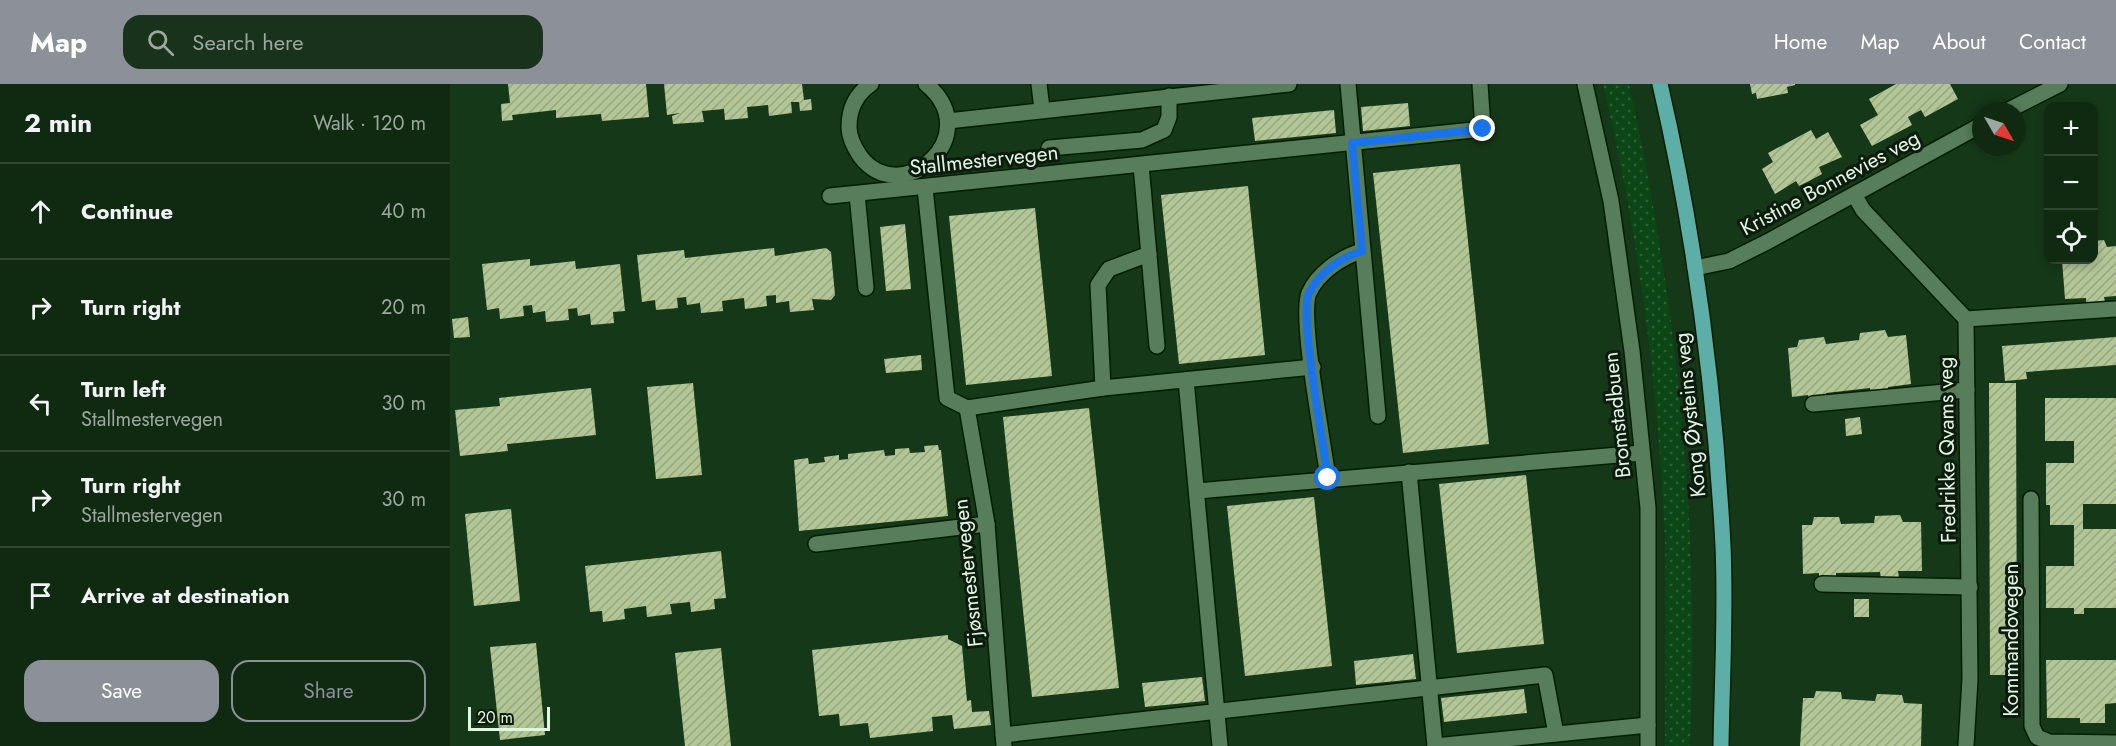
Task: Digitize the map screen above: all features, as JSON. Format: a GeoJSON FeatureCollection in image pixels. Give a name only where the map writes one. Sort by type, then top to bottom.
{"type":"FeatureCollection","features":[{"type":"Feature","properties":{"kind":"main road","name":"Kong Øysteins veg"},"geometry":{"type":"LineString","coordinates":[[1660,84],[1695,268],[1713,412],[1723,548],[1721,746]]}},
{"type":"Feature","properties":{"kind":"street","name":"Stallmestervegen"},"geometry":{"type":"LineString","coordinates":[[871,84],[855,100],[849,115],[849,131],[859,154],[878,171],[895,175],[912,173],[927,165],[939,153],[947,138],[948,121],[944,105],[936,92],[926,84]]}},
{"type":"Feature","properties":{"kind":"street"},"geometry":{"type":"LineString","coordinates":[[1039,84],[1042,109]]}},
{"type":"Feature","properties":{"kind":"street","name":"Stallmestervegen"},"geometry":{"type":"LineString","coordinates":[[948,121],[1288,84]]}},
{"type":"Feature","properties":{"kind":"street"},"geometry":{"type":"LineString","coordinates":[[1348,84],[1378,416]]}},
{"type":"Feature","properties":{"kind":"street","name":"Stallmestervegen"},"geometry":{"type":"LineString","coordinates":[[830,196],[1483,129],[1480,84]]}},
{"type":"Feature","properties":{"kind":"street","name":"Bromstadbuen"},"geometry":{"type":"LineString","coordinates":[[1585,84],[1611,201],[1632,351],[1648,508],[1648,746]]}},
{"type":"Feature","properties":{"kind":"street"},"geometry":{"type":"LineString","coordinates":[[2025,102],[2060,84]]}},
{"type":"Feature","properties":{"kind":"street"},"geometry":{"type":"LineString","coordinates":[[1049,148],[1142,140],[1164,130],[1169,117],[1169,96]]}},
{"type":"Feature","properties":{"kind":"street","name":"Kristine Bonnevies veg"},"geometry":{"type":"LineString","coordinates":[[1695,268],[1729,261],[1855,196],[1972,130]]}},
{"type":"Feature","properties":{"kind":"street"},"geometry":{"type":"LineString","coordinates":[[1141,165],[1157,346]]}},
{"type":"Feature","properties":{"kind":"street"},"geometry":{"type":"LineString","coordinates":[[925,188],[947,398],[967,408],[1103,388],[1313,367]]}},
{"type":"Feature","properties":{"kind":"street"},"geometry":{"type":"LineString","coordinates":[[858,194],[866,288]]}},
{"type":"Feature","properties":{"kind":"street"},"geometry":{"type":"LineString","coordinates":[[1855,196],[1863,210],[1966,319],[2116,309]]}},
{"type":"Feature","properties":{"kind":"street"},"geometry":{"type":"LineString","coordinates":[[1328,478],[1308,334],[1308,295],[1323,273],[1351,254],[1362,251]]}},
{"type":"Feature","properties":{"kind":"street"},"geometry":{"type":"LineString","coordinates":[[1103,388],[1098,285],[1109,269],[1149,254]]}},
{"type":"Feature","properties":{"kind":"street","name":"Fredrikke Qvams veg"},"geometry":{"type":"LineString","coordinates":[[1966,319],[1970,587],[1970,680],[1966,746]]}},
{"type":"Feature","properties":{"kind":"street"},"geometry":{"type":"LineString","coordinates":[[1186,380],[1220,746]]}},
{"type":"Feature","properties":{"kind":"street"},"geometry":{"type":"LineString","coordinates":[[1813,404],[1967,390]]}},
{"type":"Feature","properties":{"kind":"street","name":"Fjøsmestervegen"},"geometry":{"type":"LineString","coordinates":[[967,408],[987,524],[1004,740],[1216,711],[1545,675],[1549,738]]}},
{"type":"Feature","properties":{"kind":"street"},"geometry":{"type":"LineString","coordinates":[[1197,491],[1328,478],[1642,453]]}},
{"type":"Feature","properties":{"kind":"street"},"geometry":{"type":"LineString","coordinates":[[1409,472],[1435,746],[1549,738],[1648,725]]}},
{"type":"Feature","properties":{"kind":"street","name":"Kommandovegen"},"geometry":{"type":"LineString","coordinates":[[2031,499],[2032,726],[2037,737],[2049,742],[2116,743]]}},
{"type":"Feature","properties":{"kind":"street"},"geometry":{"type":"LineString","coordinates":[[816,544],[987,524]]}},
{"type":"Feature","properties":{"kind":"street"},"geometry":{"type":"LineString","coordinates":[[1822,584],[1970,587]]}},
{"type":"Feature","properties":{"kind":"green space"},"geometry":{"type":"Polygon","coordinates":[[[1603,84],[1629,84],[1646,166],[1672,331],[1688,496],[1692,662],[1690,746],[1665,746],[1665,562],[1655,396],[1634,239],[1603,84]]]}},
{"type":"Feature","properties":{"kind":"building"},"geometry":{"type":"Polygon","coordinates":[[[508,84],[646,84],[649,117],[602,121],[601,114],[556,118],[556,110],[512,115],[513,120],[502,121],[501,104],[510,103],[508,84]]]}},
{"type":"Feature","properties":{"kind":"building"},"geometry":{"type":"Polygon","coordinates":[[[664,84],[802,84],[804,100],[811,99],[812,110],[800,111],[799,102],[791,102],[792,113],[769,116],[768,105],[747,107],[748,118],[725,120],[724,109],[702,111],[704,122],[673,124],[672,116],[680,113],[667,115],[664,84]]]}},
{"type":"Feature","properties":{"kind":"building"},"geometry":{"type":"Polygon","coordinates":[[[1750,84],[1795,85],[1787,87],[1788,93],[1757,99],[1756,93],[1752,94],[1750,84]]]}},
{"type":"Feature","properties":{"kind":"building"},"geometry":{"type":"Polygon","coordinates":[[[1896,84],[1950,84],[1958,99],[1925,117],[1921,110],[1908,117],[1912,125],[1872,146],[1860,125],[1878,115],[1869,99],[1896,84]]]}},
{"type":"Feature","properties":{"kind":"building"},"geometry":{"type":"Polygon","coordinates":[[[1408,103],[1410,126],[1363,131],[1361,107],[1408,103]]]}},
{"type":"Feature","properties":{"kind":"building"},"geometry":{"type":"Polygon","coordinates":[[[1334,110],[1336,133],[1255,141],[1252,118],[1334,110]]]}},
{"type":"Feature","properties":{"kind":"building"},"geometry":{"type":"Polygon","coordinates":[[[1811,130],[1816,139],[1828,132],[1842,157],[1819,167],[1822,174],[1799,186],[1796,181],[1775,194],[1762,169],[1773,162],[1768,153],[1811,130]]]}},
{"type":"Feature","properties":{"kind":"building"},"geometry":{"type":"Polygon","coordinates":[[[1460,164],[1489,444],[1403,453],[1373,173],[1460,164]]]}},
{"type":"Feature","properties":{"kind":"building"},"geometry":{"type":"Polygon","coordinates":[[[1248,186],[1265,355],[1179,364],[1161,195],[1248,186]]]}},
{"type":"Feature","properties":{"kind":"building"},"geometry":{"type":"Polygon","coordinates":[[[1035,208],[1052,376],[966,385],[949,216],[1035,208]]]}},
{"type":"Feature","properties":{"kind":"building"},"geometry":{"type":"Polygon","coordinates":[[[905,224],[911,289],[886,291],[880,227],[905,224]]]}},
{"type":"Feature","properties":{"kind":"building"},"geometry":{"type":"Polygon","coordinates":[[[2104,240],[2107,247],[2116,246],[2116,296],[2104,297],[2105,302],[2086,304],[2086,298],[2065,299],[2062,264],[2098,264],[2098,241],[2104,240]]]}},
{"type":"Feature","properties":{"kind":"building"},"geometry":{"type":"Polygon","coordinates":[[[774,248],[775,256],[826,248],[831,252],[835,295],[831,300],[812,299],[814,310],[790,312],[789,301],[776,303],[776,295],[766,296],[767,306],[745,309],[744,298],[722,301],[723,311],[701,313],[700,303],[687,305],[686,297],[677,298],[678,308],[656,310],[655,300],[642,302],[637,255],[684,250],[685,258],[774,248]]]}},
{"type":"Feature","properties":{"kind":"building"},"geometry":{"type":"Polygon","coordinates":[[[530,259],[530,266],[575,261],[576,269],[620,264],[625,311],[613,312],[614,323],[591,325],[590,314],[578,316],[577,308],[568,309],[569,320],[546,322],[545,311],[533,313],[532,305],[523,306],[524,316],[500,319],[499,308],[487,310],[482,264],[530,259]]]}},
{"type":"Feature","properties":{"kind":"building"},"geometry":{"type":"Polygon","coordinates":[[[468,317],[470,337],[454,338],[452,319],[468,317]]]}},
{"type":"Feature","properties":{"kind":"building"},"geometry":{"type":"Polygon","coordinates":[[[1885,330],[1888,337],[1906,335],[1911,384],[1888,387],[1888,392],[1871,394],[1870,388],[1826,393],[1827,399],[1809,401],[1808,395],[1792,397],[1788,348],[1797,347],[1799,340],[1824,337],[1826,344],[1859,340],[1860,333],[1885,330]]]}},
{"type":"Feature","properties":{"kind":"building"},"geometry":{"type":"Polygon","coordinates":[[[2116,337],[2116,365],[2026,372],[2027,379],[2005,381],[2002,346],[2116,337]]]}},
{"type":"Feature","properties":{"kind":"building"},"geometry":{"type":"Polygon","coordinates":[[[921,355],[922,370],[886,373],[884,359],[921,355]]]}},
{"type":"Feature","properties":{"kind":"building"},"geometry":{"type":"Polygon","coordinates":[[[693,383],[702,475],[656,479],[647,387],[693,383]]]}},
{"type":"Feature","properties":{"kind":"building"},"geometry":{"type":"Polygon","coordinates":[[[1989,383],[2016,383],[2017,675],[1990,675],[1989,383]]]}},
{"type":"Feature","properties":{"kind":"building"},"geometry":{"type":"Polygon","coordinates":[[[591,388],[596,435],[507,444],[508,451],[460,456],[455,410],[500,406],[499,398],[591,388]]]}},
{"type":"Feature","properties":{"kind":"building"},"geometry":{"type":"Polygon","coordinates":[[[2045,398],[2116,398],[2116,504],[2083,504],[2083,529],[2116,529],[2116,608],[2084,608],[2084,614],[2074,614],[2074,608],[2046,608],[2046,566],[2074,566],[2074,525],[2050,525],[2050,505],[2046,505],[2046,463],[2074,463],[2074,441],[2045,441],[2045,398]]]}},
{"type":"Feature","properties":{"kind":"building"},"geometry":{"type":"Polygon","coordinates":[[[1089,408],[1119,688],[1032,697],[1003,417],[1089,408]]]}},
{"type":"Feature","properties":{"kind":"building"},"geometry":{"type":"Polygon","coordinates":[[[1860,417],[1862,434],[1846,436],[1845,419],[1860,417]]]}},
{"type":"Feature","properties":{"kind":"building"},"geometry":{"type":"Polygon","coordinates":[[[938,445],[941,450],[948,516],[799,531],[794,460],[808,458],[809,464],[825,462],[824,457],[839,455],[839,460],[848,459],[848,454],[884,450],[885,456],[895,455],[895,449],[909,448],[910,453],[925,452],[924,446],[938,445]]]}},
{"type":"Feature","properties":{"kind":"building"},"geometry":{"type":"Polygon","coordinates":[[[1526,475],[1544,644],[1457,653],[1439,484],[1526,475]]]}},
{"type":"Feature","properties":{"kind":"building"},"geometry":{"type":"Polygon","coordinates":[[[1314,497],[1332,666],[1245,676],[1227,506],[1314,497]]]}},
{"type":"Feature","properties":{"kind":"building"},"geometry":{"type":"Polygon","coordinates":[[[511,509],[520,601],[474,606],[465,514],[511,509]]]}},
{"type":"Feature","properties":{"kind":"building"},"geometry":{"type":"Polygon","coordinates":[[[1900,515],[1903,522],[1921,522],[1922,571],[1898,571],[1899,578],[1881,578],[1880,572],[1836,573],[1836,579],[1819,579],[1819,573],[1803,574],[1802,525],[1812,525],[1814,517],[1839,517],[1841,524],[1874,523],[1875,516],[1900,515]]]}},
{"type":"Feature","properties":{"kind":"building"},"geometry":{"type":"Polygon","coordinates":[[[721,551],[726,598],[714,599],[715,609],[691,612],[690,602],[670,604],[672,614],[647,617],[646,606],[624,609],[625,619],[603,622],[602,611],[590,612],[585,566],[721,551]]]}},
{"type":"Feature","properties":{"kind":"building"},"geometry":{"type":"Polygon","coordinates":[[[1854,599],[1869,599],[1869,617],[1854,617],[1854,599]]]}},
{"type":"Feature","properties":{"kind":"building"},"geometry":{"type":"Polygon","coordinates":[[[948,635],[948,639],[962,646],[967,701],[971,700],[972,712],[989,711],[991,725],[954,729],[952,715],[932,717],[933,731],[870,738],[868,723],[840,726],[839,714],[819,716],[812,650],[948,635]]]}},
{"type":"Feature","properties":{"kind":"building"},"geometry":{"type":"Polygon","coordinates":[[[536,643],[545,735],[500,740],[490,647],[536,643]]]}},
{"type":"Feature","properties":{"kind":"building"},"geometry":{"type":"Polygon","coordinates":[[[721,648],[731,746],[685,746],[675,653],[721,648]]]}},
{"type":"Feature","properties":{"kind":"building"},"geometry":{"type":"Polygon","coordinates":[[[1413,654],[1416,679],[1356,685],[1354,661],[1413,654]]]}},
{"type":"Feature","properties":{"kind":"building"},"geometry":{"type":"Polygon","coordinates":[[[2046,660],[2116,660],[2116,703],[2105,704],[2105,723],[2080,723],[2080,718],[2047,718],[2046,660]]]}},
{"type":"Feature","properties":{"kind":"building"},"geometry":{"type":"Polygon","coordinates":[[[1202,677],[1205,701],[1145,707],[1142,683],[1202,677]]]}},
{"type":"Feature","properties":{"kind":"building"},"geometry":{"type":"Polygon","coordinates":[[[1524,689],[1527,713],[1444,722],[1441,698],[1524,689]]]}},
{"type":"Feature","properties":{"kind":"building"},"geometry":{"type":"Polygon","coordinates":[[[1816,691],[1841,692],[1842,699],[1875,701],[1877,694],[1902,695],[1904,703],[1922,704],[1921,746],[1800,746],[1803,698],[1814,698],[1816,691]]]}},
{"type":"Feature","properties":{"kind":"route"},"geometry":{"type":"LineString","coordinates":[[1328,478],[1308,334],[1308,295],[1323,273],[1351,254],[1362,251],[1352,143],[1483,129]]}}]}
